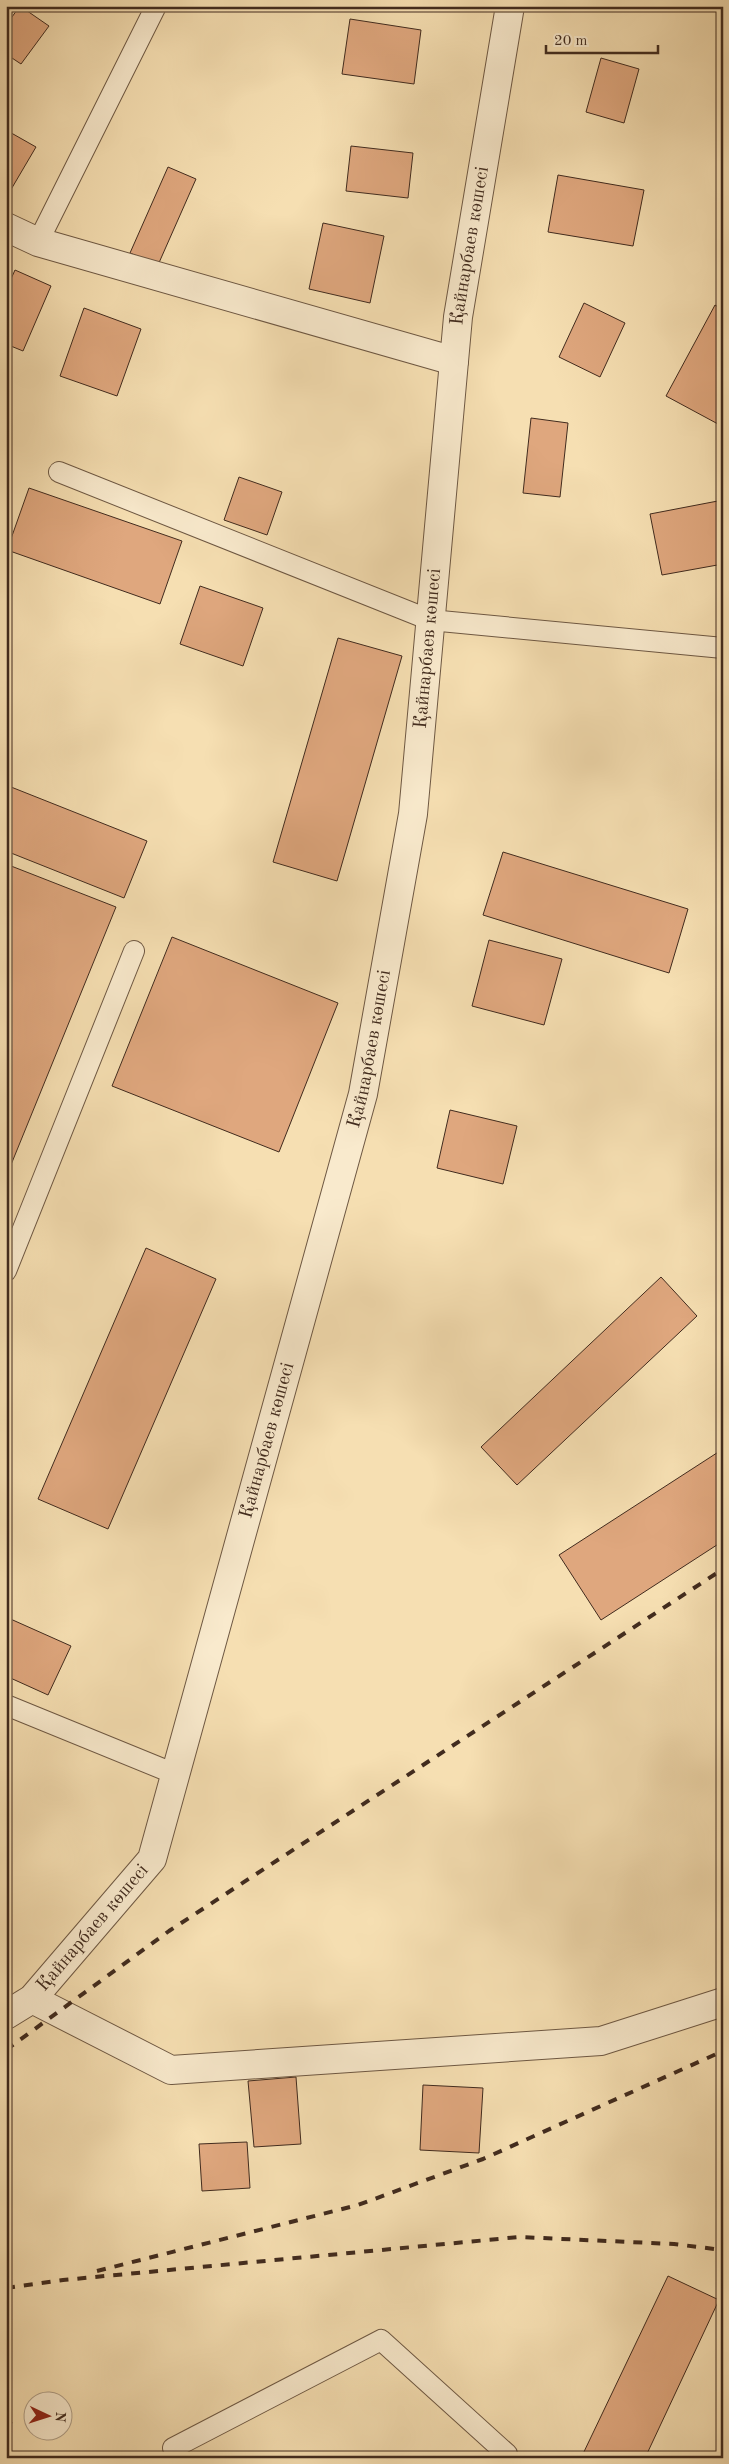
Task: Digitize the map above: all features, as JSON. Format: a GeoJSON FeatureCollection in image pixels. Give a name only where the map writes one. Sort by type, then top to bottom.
{"type":"FeatureCollection","features":[{"type":"Feature","properties":{"kind":"street","name":"Қайнарбаев көшесі"},"geometry":{"type":"LineString","coordinates":[[6,2015],[32,1999],[152,1859],[363,1094],[413,814],[458,317],[510,6]]}},
{"type":"Feature","properties":{"kind":"street"},"geometry":{"type":"LineString","coordinates":[[6,227],[38,242],[454,361]]}},
{"type":"Feature","properties":{"kind":"street"},"geometry":{"type":"LineString","coordinates":[[32,1999],[172,2070],[601,2041],[723,2002]]}},
{"type":"Feature","properties":{"kind":"lane"},"geometry":{"type":"LineString","coordinates":[[38,242],[156,6]]}},
{"type":"Feature","properties":{"kind":"lane"},"geometry":{"type":"LineString","coordinates":[[59,472],[430,620],[723,648]]}},
{"type":"Feature","properties":{"kind":"lane"},"geometry":{"type":"LineString","coordinates":[[6,1271],[134,951]]}},
{"type":"Feature","properties":{"kind":"lane"},"geometry":{"type":"LineString","coordinates":[[6,1705],[175,1774]]}},
{"type":"Feature","properties":{"kind":"lane"},"geometry":{"type":"LineString","coordinates":[[173,2448],[381,2340],[507,2454],[505,2458]]}},
{"type":"Feature","properties":{"kind":"building"},"geometry":{"type":"Polygon","coordinates":[[[20,6],[49,26],[21,64],[6,54],[6,25],[20,6]]]}},
{"type":"Feature","properties":{"kind":"building"},"geometry":{"type":"Polygon","coordinates":[[[350,19],[421,30],[414,84],[342,74],[350,19]]]}},
{"type":"Feature","properties":{"kind":"building"},"geometry":{"type":"Polygon","coordinates":[[[601,58],[639,69],[624,123],[586,112],[601,58]]]}},
{"type":"Feature","properties":{"kind":"building"},"geometry":{"type":"Polygon","coordinates":[[[6,130],[36,147],[6,198],[6,130]]]}},
{"type":"Feature","properties":{"kind":"building"},"geometry":{"type":"Polygon","coordinates":[[[351,146],[413,153],[408,198],[346,191],[351,146]]]}},
{"type":"Feature","properties":{"kind":"building"},"geometry":{"type":"Polygon","coordinates":[[[168,167],[196,179],[158,265],[130,253],[168,167]]]}},
{"type":"Feature","properties":{"kind":"building"},"geometry":{"type":"Polygon","coordinates":[[[558,175],[644,190],[633,246],[548,232],[558,175]]]}},
{"type":"Feature","properties":{"kind":"building"},"geometry":{"type":"Polygon","coordinates":[[[323,223],[384,236],[370,303],[309,289],[323,223]]]}},
{"type":"Feature","properties":{"kind":"building"},"geometry":{"type":"Polygon","coordinates":[[[15,270],[51,286],[23,351],[6,344],[6,290],[15,270]]]}},
{"type":"Feature","properties":{"kind":"building"},"geometry":{"type":"Polygon","coordinates":[[[584,303],[625,323],[600,377],[559,357],[584,303]]]}},
{"type":"Feature","properties":{"kind":"building"},"geometry":{"type":"Polygon","coordinates":[[[715,305],[723,310],[723,415],[718,424],[666,396],[715,305]]]}},
{"type":"Feature","properties":{"kind":"building"},"geometry":{"type":"Polygon","coordinates":[[[84,308],[141,329],[117,396],[60,376],[84,308]]]}},
{"type":"Feature","properties":{"kind":"building"},"geometry":{"type":"Polygon","coordinates":[[[531,418],[568,423],[560,497],[523,493],[531,418]]]}},
{"type":"Feature","properties":{"kind":"building"},"geometry":{"type":"Polygon","coordinates":[[[239,477],[282,492],[267,535],[224,520],[239,477]]]}},
{"type":"Feature","properties":{"kind":"building"},"geometry":{"type":"Polygon","coordinates":[[[29,488],[182,541],[160,604],[7,550],[29,488]]]}},
{"type":"Feature","properties":{"kind":"building"},"geometry":{"type":"Polygon","coordinates":[[[723,500],[723,564],[662,575],[650,514],[723,500]]]}},
{"type":"Feature","properties":{"kind":"building"},"geometry":{"type":"Polygon","coordinates":[[[200,586],[263,608],[243,666],[180,644],[200,586]]]}},
{"type":"Feature","properties":{"kind":"building"},"geometry":{"type":"Polygon","coordinates":[[[338,638],[402,656],[337,881],[273,862],[338,638]]]}},
{"type":"Feature","properties":{"kind":"building"},"geometry":{"type":"Polygon","coordinates":[[[6,785],[147,841],[124,898],[6,851],[6,785]]]}},
{"type":"Feature","properties":{"kind":"building"},"geometry":{"type":"Polygon","coordinates":[[[503,852],[688,909],[669,973],[483,915],[503,852]]]}},
{"type":"Feature","properties":{"kind":"building"},"geometry":{"type":"Polygon","coordinates":[[[6,864],[116,907],[6,1177],[6,864]]]}},
{"type":"Feature","properties":{"kind":"building"},"geometry":{"type":"Polygon","coordinates":[[[172,937],[338,1003],[279,1152],[112,1086],[172,937]]]}},
{"type":"Feature","properties":{"kind":"building"},"geometry":{"type":"Polygon","coordinates":[[[489,940],[562,959],[544,1025],[472,1006],[489,940]]]}},
{"type":"Feature","properties":{"kind":"building"},"geometry":{"type":"Polygon","coordinates":[[[450,1110],[517,1126],[503,1184],[437,1168],[450,1110]]]}},
{"type":"Feature","properties":{"kind":"building"},"geometry":{"type":"Polygon","coordinates":[[[146,1248],[216,1279],[108,1529],[38,1499],[146,1248]]]}},
{"type":"Feature","properties":{"kind":"building"},"geometry":{"type":"Polygon","coordinates":[[[661,1277],[697,1316],[517,1485],[481,1447],[661,1277]]]}},
{"type":"Feature","properties":{"kind":"building"},"geometry":{"type":"Polygon","coordinates":[[[723,1449],[723,1541],[601,1620],[559,1555],[723,1449]]]}},
{"type":"Feature","properties":{"kind":"building"},"geometry":{"type":"Polygon","coordinates":[[[6,1617],[71,1646],[48,1695],[6,1676],[6,1617]]]}},
{"type":"Feature","properties":{"kind":"building"},"geometry":{"type":"Polygon","coordinates":[[[296,2077],[301,2144],[254,2147],[248,2081],[296,2077]]]}},
{"type":"Feature","properties":{"kind":"building"},"geometry":{"type":"Polygon","coordinates":[[[423,2085],[483,2088],[479,2153],[420,2150],[423,2085]]]}},
{"type":"Feature","properties":{"kind":"building"},"geometry":{"type":"Polygon","coordinates":[[[247,2142],[250,2188],[202,2191],[199,2144],[247,2142]]]}},
{"type":"Feature","properties":{"kind":"building"},"geometry":{"type":"Polygon","coordinates":[[[668,2276],[719,2300],[645,2458],[581,2458],[668,2276]]]}},
{"type":"Feature","properties":{"kind":"building"},"geometry":{"type":"Polygon","coordinates":[[[6,2420],[12,2422],[6,2447],[6,2420]]]}},
{"type":"Feature","properties":{"kind":"railway"},"geometry":{"type":"LineString","coordinates":[[6,2050],[169,1931],[723,1569]]}},
{"type":"Feature","properties":{"kind":"railway"},"geometry":{"type":"LineString","coordinates":[[97,2271],[358,2205],[483,2159],[723,2051]]}},
{"type":"Feature","properties":{"kind":"railway"},"geometry":{"type":"LineString","coordinates":[[6,2288],[63,2280],[519,2237],[674,2244],[723,2250]]}}]}
